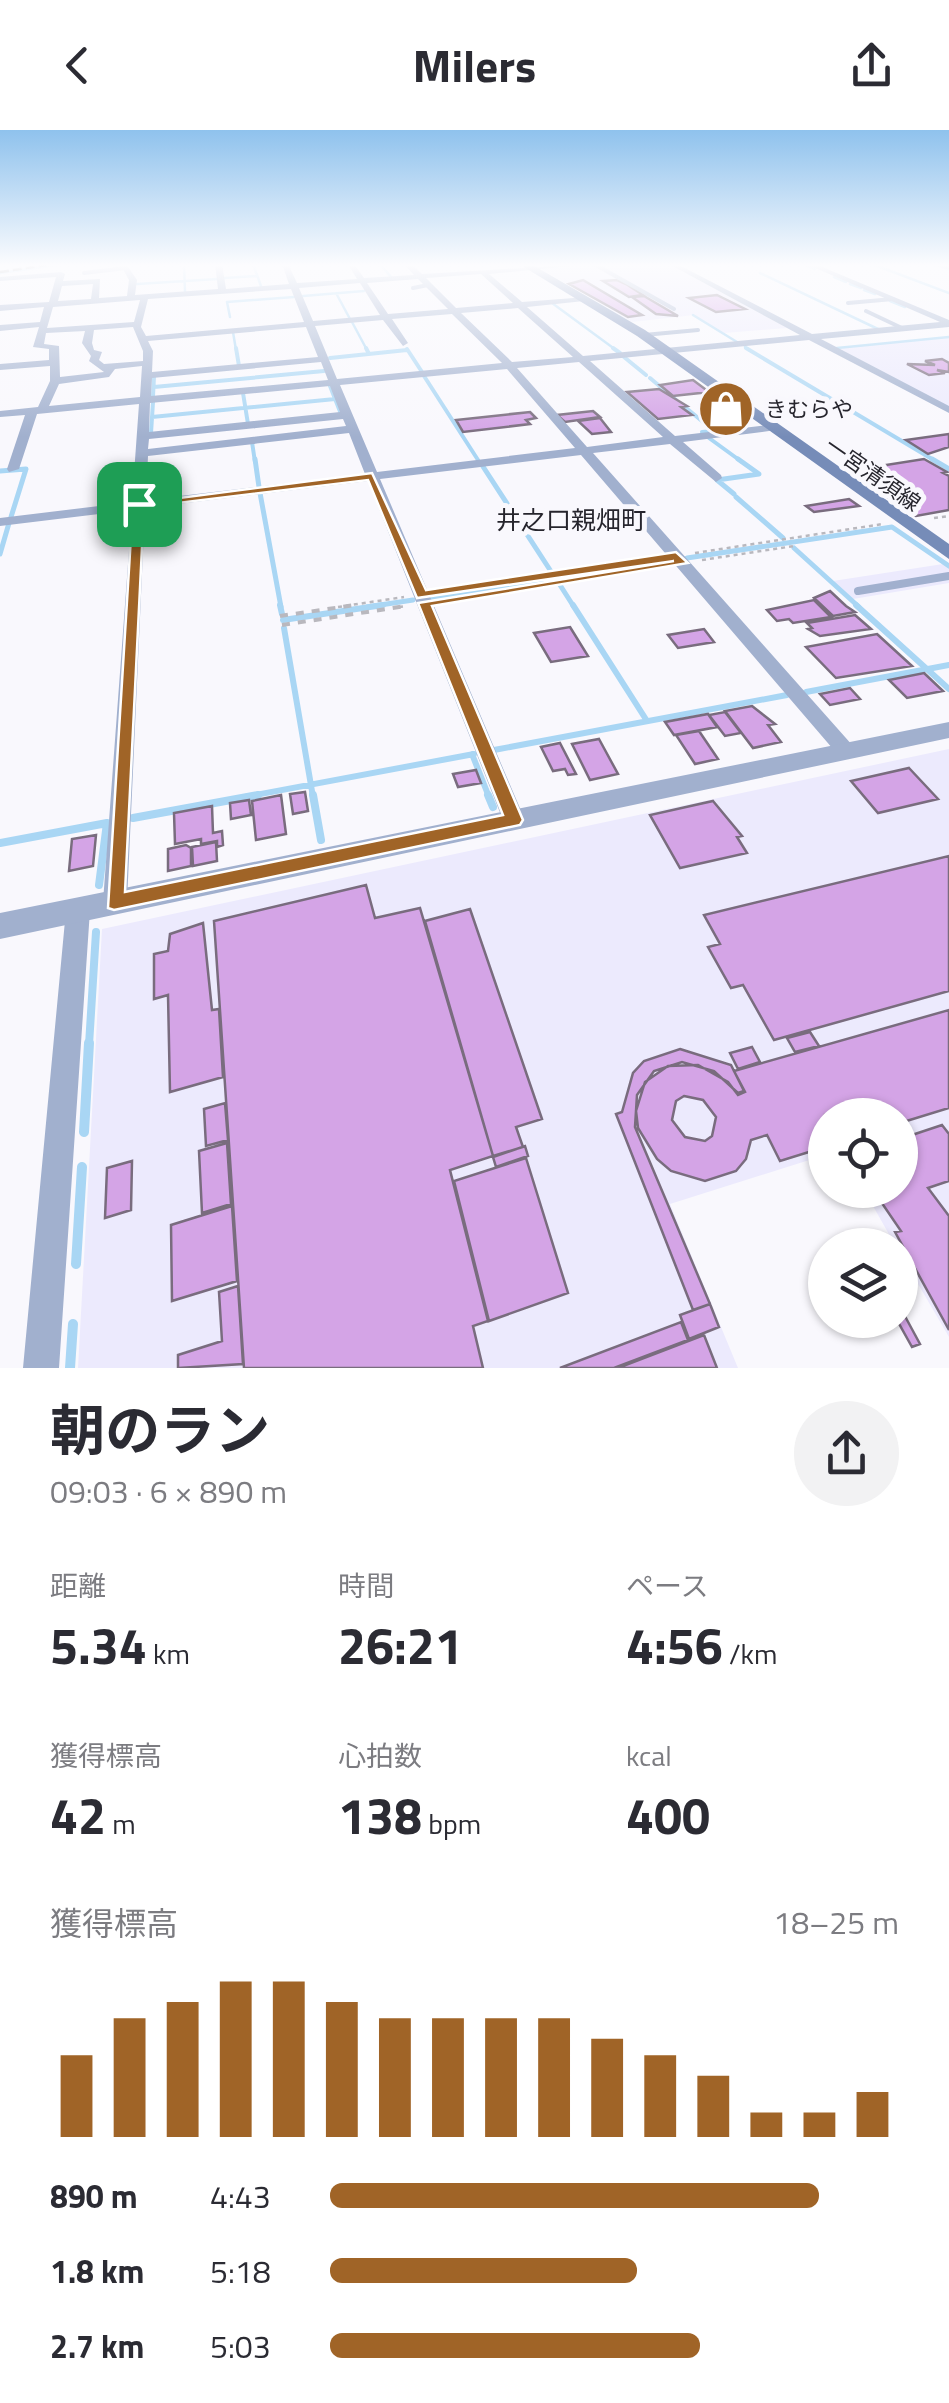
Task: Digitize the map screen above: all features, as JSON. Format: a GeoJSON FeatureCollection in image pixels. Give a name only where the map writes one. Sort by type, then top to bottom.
{"type":"FeatureCollection","features":[{"type":"Feature","properties":{"kind":"main road","name":"一宮清須線"},"geometry":{"type":"LineString","coordinates":[[622,322],[947,551]]}},
{"type":"Feature","properties":{"kind":"street"},"geometry":{"type":"LineString","coordinates":[[12,469],[37,410],[56,381],[54,346],[38,347],[45,322]]}},
{"type":"Feature","properties":{"kind":"street"},"geometry":{"type":"LineString","coordinates":[[90,322],[87,343],[92,353],[96,352],[94,361],[110,367],[147,369],[324,359]]}},
{"type":"Feature","properties":{"kind":"street"},"geometry":{"type":"LineString","coordinates":[[137,326],[139,322]]}},
{"type":"Feature","properties":{"kind":"street"},"geometry":{"type":"LineString","coordinates":[[145,339],[334,322]]}},
{"type":"Feature","properties":{"kind":"street"},"geometry":{"type":"LineString","coordinates":[[389,322],[403,344]]}},
{"type":"Feature","properties":{"kind":"street"},"geometry":{"type":"LineString","coordinates":[[465,322],[510,366],[846,751]]}},
{"type":"Feature","properties":{"kind":"street"},"geometry":{"type":"LineString","coordinates":[[541,322],[716,478]]}},
{"type":"Feature","properties":{"kind":"street"},"geometry":{"type":"LineString","coordinates":[[781,322],[949,410]]}},
{"type":"Feature","properties":{"kind":"street"},"geometry":{"type":"LineString","coordinates":[[0,328],[168,324]]}},
{"type":"Feature","properties":{"kind":"street"},"geometry":{"type":"LineString","coordinates":[[310,324],[514,820]]}},
{"type":"Feature","properties":{"kind":"street"},"geometry":{"type":"LineString","coordinates":[[0,414],[949,324]]}},
{"type":"Feature","properties":{"kind":"street"},"geometry":{"type":"LineString","coordinates":[[114,902],[147,369],[145,339],[137,326]]}},
{"type":"Feature","properties":{"kind":"street"},"geometry":{"type":"LineString","coordinates":[[0,367],[55,363]]}},
{"type":"Feature","properties":{"kind":"street"},"geometry":{"type":"LineString","coordinates":[[56,381],[108,374],[110,367]]}},
{"type":"Feature","properties":{"kind":"street"},"geometry":{"type":"LineString","coordinates":[[143,436],[347,415]]}},
{"type":"Feature","properties":{"kind":"street"},"geometry":{"type":"LineString","coordinates":[[0,522],[768,428]]}},
{"type":"Feature","properties":{"kind":"street"},"geometry":{"type":"LineString","coordinates":[[142,453],[353,429]]}},
{"type":"Feature","properties":{"kind":"street"},"geometry":{"type":"LineString","coordinates":[[0,926],[949,730]]}},
{"type":"Feature","properties":{"kind":"street"},"geometry":{"type":"LineString","coordinates":[[41,1368],[78,910]]}},
{"type":"Feature","properties":{"kind":"lane"},"geometry":{"type":"LineString","coordinates":[[889,322],[904,329]]}},
{"type":"Feature","properties":{"kind":"lane"},"geometry":{"type":"LineString","coordinates":[[644,335],[698,330]]}},
{"type":"Feature","properties":{"kind":"lane"},"geometry":{"type":"LineString","coordinates":[[858,591],[949,576]]}},
{"type":"Feature","properties":{"kind":"path"},"geometry":{"type":"LineString","coordinates":[[282,625],[902,521]]}},
{"type":"Feature","properties":{"kind":"path"},"geometry":{"type":"LineString","coordinates":[[280,616],[794,546]]}},
{"type":"Feature","properties":{"kind":"shaded area"},"geometry":{"type":"Polygon","coordinates":[[[705,322],[776,322],[787,328],[724,333],[705,322]]]}},
{"type":"Feature","properties":{"kind":"shaded area"},"geometry":{"type":"Polygon","coordinates":[[[949,337],[949,407],[838,348],[949,337]]]}},
{"type":"Feature","properties":{"kind":"shaded area"},"geometry":{"type":"Polygon","coordinates":[[[943,564],[949,568],[949,583],[853,599],[833,581],[943,564]]]}},
{"type":"Feature","properties":{"kind":"shaded area"},"geometry":{"type":"Polygon","coordinates":[[[949,749],[949,1337],[918,1284],[918,1228],[885,1228],[874,1208],[918,1208],[918,1098],[808,1098],[808,1160],[670,1204],[738,1368],[78,1368],[102,929],[949,749]]]}},
{"type":"Feature","properties":{"kind":"building"},"geometry":{"type":"Polygon","coordinates":[[[942,359],[949,363],[949,372],[937,370],[945,373],[929,375],[907,364],[935,365],[925,361],[942,359]]]}},
{"type":"Feature","properties":{"kind":"building"},"geometry":{"type":"Polygon","coordinates":[[[693,380],[709,392],[673,396],[660,385],[693,380]]]}},
{"type":"Feature","properties":{"kind":"building"},"geometry":{"type":"Polygon","coordinates":[[[659,389],[687,406],[681,407],[692,415],[658,419],[627,392],[659,389]]]}},
{"type":"Feature","properties":{"kind":"building"},"geometry":{"type":"Polygon","coordinates":[[[800,401],[820,413],[799,416],[778,409],[785,409],[778,403],[800,401]]]}},
{"type":"Feature","properties":{"kind":"building"},"geometry":{"type":"Polygon","coordinates":[[[593,411],[600,417],[565,422],[557,415],[593,411]]]}},
{"type":"Feature","properties":{"kind":"building"},"geometry":{"type":"Polygon","coordinates":[[[530,412],[536,418],[526,420],[530,424],[463,432],[456,420],[530,412]]]}},
{"type":"Feature","properties":{"kind":"building"},"geometry":{"type":"Polygon","coordinates":[[[600,418],[611,432],[592,434],[578,421],[600,418]]]}},
{"type":"Feature","properties":{"kind":"building"},"geometry":{"type":"Polygon","coordinates":[[[949,434],[949,447],[928,454],[906,440],[949,434]]]}},
{"type":"Feature","properties":{"kind":"building"},"geometry":{"type":"Polygon","coordinates":[[[924,459],[949,476],[949,510],[916,516],[848,471],[924,459]]]}},
{"type":"Feature","properties":{"kind":"building"},"geometry":{"type":"Polygon","coordinates":[[[849,499],[859,506],[814,512],[806,506],[849,499]]]}},
{"type":"Feature","properties":{"kind":"building"},"geometry":{"type":"Polygon","coordinates":[[[830,591],[855,612],[833,616],[814,598],[830,591]]]}},
{"type":"Feature","properties":{"kind":"building"},"geometry":{"type":"Polygon","coordinates":[[[814,600],[831,617],[793,623],[789,619],[777,621],[767,610],[814,600]]]}},
{"type":"Feature","properties":{"kind":"building"},"geometry":{"type":"Polygon","coordinates":[[[855,615],[871,629],[820,636],[808,629],[812,628],[807,623],[855,615]]]}},
{"type":"Feature","properties":{"kind":"building"},"geometry":{"type":"Polygon","coordinates":[[[570,627],[588,656],[551,662],[534,633],[570,627]]]}},
{"type":"Feature","properties":{"kind":"building"},"geometry":{"type":"Polygon","coordinates":[[[704,629],[714,642],[678,648],[668,635],[704,629]]]}},
{"type":"Feature","properties":{"kind":"building"},"geometry":{"type":"Polygon","coordinates":[[[877,634],[912,666],[836,678],[806,647],[877,634]]]}},
{"type":"Feature","properties":{"kind":"building"},"geometry":{"type":"Polygon","coordinates":[[[924,673],[943,691],[907,698],[889,680],[924,673]]]}},
{"type":"Feature","properties":{"kind":"building"},"geometry":{"type":"Polygon","coordinates":[[[850,688],[860,699],[830,705],[820,694],[850,688]]]}},
{"type":"Feature","properties":{"kind":"building"},"geometry":{"type":"Polygon","coordinates":[[[752,706],[775,724],[768,725],[781,742],[753,748],[725,711],[752,706]]]}},
{"type":"Feature","properties":{"kind":"building"},"geometry":{"type":"Polygon","coordinates":[[[725,712],[741,733],[725,736],[709,715],[725,712]]]}},
{"type":"Feature","properties":{"kind":"building"},"geometry":{"type":"Polygon","coordinates":[[[708,714],[717,727],[674,735],[665,722],[708,714]]]}},
{"type":"Feature","properties":{"kind":"building"},"geometry":{"type":"Polygon","coordinates":[[[699,731],[718,759],[695,764],[676,735],[699,731]]]}},
{"type":"Feature","properties":{"kind":"building"},"geometry":{"type":"Polygon","coordinates":[[[599,739],[618,774],[590,780],[572,744],[599,739]]]}},
{"type":"Feature","properties":{"kind":"building"},"geometry":{"type":"Polygon","coordinates":[[[560,743],[576,774],[568,775],[565,769],[553,771],[541,747],[560,743]]]}},
{"type":"Feature","properties":{"kind":"building"},"geometry":{"type":"Polygon","coordinates":[[[909,768],[938,799],[878,813],[851,781],[909,768]]]}},
{"type":"Feature","properties":{"kind":"building"},"geometry":{"type":"Polygon","coordinates":[[[476,770],[481,783],[458,787],[453,774],[476,770]]]}},
{"type":"Feature","properties":{"kind":"building"},"geometry":{"type":"Polygon","coordinates":[[[305,792],[308,811],[293,814],[290,794],[305,792]]]}},
{"type":"Feature","properties":{"kind":"building"},"geometry":{"type":"Polygon","coordinates":[[[281,795],[286,834],[256,840],[252,801],[281,795]]]}},
{"type":"Feature","properties":{"kind":"building"},"geometry":{"type":"Polygon","coordinates":[[[249,800],[251,815],[231,819],[230,803],[249,800]]]}},
{"type":"Feature","properties":{"kind":"building"},"geometry":{"type":"Polygon","coordinates":[[[713,801],[742,836],[737,837],[747,853],[680,868],[650,815],[713,801]]]}},
{"type":"Feature","properties":{"kind":"building"},"geometry":{"type":"Polygon","coordinates":[[[212,806],[213,833],[222,831],[223,845],[217,847],[217,841],[201,844],[201,839],[175,844],[174,813],[212,806]]]}},
{"type":"Feature","properties":{"kind":"building"},"geometry":{"type":"Polygon","coordinates":[[[96,835],[93,866],[69,871],[72,839],[96,835]]]}},
{"type":"Feature","properties":{"kind":"building"},"geometry":{"type":"Polygon","coordinates":[[[216,842],[217,861],[193,866],[192,847],[216,842]]]}},
{"type":"Feature","properties":{"kind":"building"},"geometry":{"type":"Polygon","coordinates":[[[186,845],[191,848],[191,866],[168,871],[168,849],[186,845]]]}},
{"type":"Feature","properties":{"kind":"building"},"geometry":{"type":"Polygon","coordinates":[[[949,856],[949,991],[774,1040],[743,985],[731,988],[708,947],[720,944],[704,915],[949,856]]]}},
{"type":"Feature","properties":{"kind":"building"},"geometry":{"type":"Polygon","coordinates":[[[366,885],[375,918],[420,908],[493,1156],[450,1170],[488,1321],[473,1326],[483,1368],[244,1368],[214,921],[366,885]]]}},
{"type":"Feature","properties":{"kind":"building"},"geometry":{"type":"Polygon","coordinates":[[[470,909],[542,1119],[516,1127],[523,1147],[493,1156],[425,921],[470,909]]]}},
{"type":"Feature","properties":{"kind":"building"},"geometry":{"type":"Polygon","coordinates":[[[203,923],[212,1010],[219,1009],[223,1077],[170,1092],[168,995],[154,999],[154,954],[168,951],[170,934],[203,923]]]}},
{"type":"Feature","properties":{"kind":"building"},"geometry":{"type":"Polygon","coordinates":[[[949,1010],[949,1108],[918,1117],[918,1098],[808,1098],[808,1152],[780,1161],[767,1135],[751,1140],[746,1159],[736,1171],[705,1181],[671,1171],[657,1159],[638,1128],[636,1111],[645,1082],[668,1066],[698,1065],[728,1082],[738,1095],[745,1092],[734,1071],[949,1010]],[[684,1096],[676,1101],[672,1120],[685,1137],[705,1141],[712,1136],[716,1117],[703,1100],[684,1096]]]}},
{"type":"Feature","properties":{"kind":"building"},"geometry":{"type":"Polygon","coordinates":[[[810,1032],[819,1046],[795,1052],[787,1038],[810,1032]]]}},
{"type":"Feature","properties":{"kind":"building"},"geometry":{"type":"Polygon","coordinates":[[[752,1047],[760,1062],[738,1069],[730,1053],[752,1047]]]}},
{"type":"Feature","properties":{"kind":"building"},"geometry":{"type":"Polygon","coordinates":[[[680,1049],[731,1065],[744,1091],[738,1093],[714,1071],[682,1062],[654,1071],[637,1095],[635,1127],[710,1304],[693,1310],[616,1114],[622,1112],[633,1073],[644,1061],[680,1049]]]}},
{"type":"Feature","properties":{"kind":"building"},"geometry":{"type":"Polygon","coordinates":[[[225,1103],[228,1140],[206,1146],[204,1109],[225,1103]]]}},
{"type":"Feature","properties":{"kind":"building"},"geometry":{"type":"Polygon","coordinates":[[[942,1125],[949,1134],[949,1181],[928,1188],[949,1216],[949,1330],[918,1274],[918,1228],[899,1228],[885,1208],[918,1208],[918,1133],[942,1125]]]}},
{"type":"Feature","properties":{"kind":"building"},"geometry":{"type":"Polygon","coordinates":[[[227,1143],[231,1204],[202,1213],[199,1151],[227,1143]]]}},
{"type":"Feature","properties":{"kind":"building"},"geometry":{"type":"Polygon","coordinates":[[[525,1146],[528,1156],[496,1167],[493,1157],[525,1146]]]}},
{"type":"Feature","properties":{"kind":"building"},"geometry":{"type":"Polygon","coordinates":[[[526,1158],[568,1293],[489,1321],[454,1181],[526,1158]]]}},
{"type":"Feature","properties":{"kind":"building"},"geometry":{"type":"Polygon","coordinates":[[[132,1161],[131,1210],[105,1218],[107,1168],[132,1161]]]}},
{"type":"Feature","properties":{"kind":"building"},"geometry":{"type":"Polygon","coordinates":[[[232,1206],[237,1281],[172,1301],[171,1225],[232,1206]]]}},
{"type":"Feature","properties":{"kind":"building"},"geometry":{"type":"Polygon","coordinates":[[[238,1286],[243,1364],[178,1368],[178,1355],[222,1341],[219,1292],[238,1286]]]}},
{"type":"Feature","properties":{"kind":"building"},"geometry":{"type":"Polygon","coordinates":[[[710,1304],[719,1327],[689,1339],[680,1315],[710,1304]]]}},
{"type":"Feature","properties":{"kind":"building"},"geometry":{"type":"Polygon","coordinates":[[[681,1322],[688,1340],[614,1368],[560,1368],[681,1322]]]}},
{"type":"Feature","properties":{"kind":"building"},"geometry":{"type":"Polygon","coordinates":[[[704,1335],[717,1368],[618,1368],[704,1335]]]}},
{"type":"Feature","properties":{"kind":"building"},"geometry":{"type":"Polygon","coordinates":[[[907,1338],[917,1338],[920,1344],[912,1347],[907,1338]]]}},
{"type":"Feature","properties":{"kind":"waterway"},"geometry":{"type":"LineString","coordinates":[[352,322],[367,350]]}},
{"type":"Feature","properties":{"kind":"waterway"},"geometry":{"type":"LineString","coordinates":[[578,322],[616,350]]}},
{"type":"Feature","properties":{"kind":"waterway"},"geometry":{"type":"LineString","coordinates":[[704,322],[737,342]]}},
{"type":"Feature","properties":{"kind":"waterway"},"geometry":{"type":"LineString","coordinates":[[863,322],[878,329]]}},
{"type":"Feature","properties":{"kind":"waterway"},"geometry":{"type":"LineString","coordinates":[[233,332],[236,350]]}},
{"type":"Feature","properties":{"kind":"waterway"},"geometry":{"type":"LineString","coordinates":[[837,348],[949,337]]}},
{"type":"Feature","properties":{"kind":"waterway"},"geometry":{"type":"LineString","coordinates":[[745,347],[750,350]]}},
{"type":"Feature","properties":{"kind":"waterway"},"geometry":{"type":"LineString","coordinates":[[236,348],[239,366]]}},
{"type":"Feature","properties":{"kind":"waterway"},"geometry":{"type":"LineString","coordinates":[[613,348],[620,353]]}},
{"type":"Feature","properties":{"kind":"waterway"},"geometry":{"type":"LineString","coordinates":[[746,348],[937,462]]}},
{"type":"Feature","properties":{"kind":"waterway"},"geometry":{"type":"LineString","coordinates":[[407,349],[422,372]]}},
{"type":"Feature","properties":{"kind":"waterway"},"geometry":{"type":"LineString","coordinates":[[367,350],[369,354]]}},
{"type":"Feature","properties":{"kind":"waterway"},"geometry":{"type":"LineString","coordinates":[[369,354],[407,350]]}},
{"type":"Feature","properties":{"kind":"waterway"},"geometry":{"type":"LineString","coordinates":[[330,358],[369,354]]}},
{"type":"Feature","properties":{"kind":"waterway"},"geometry":{"type":"LineString","coordinates":[[624,357],[646,375]]}},
{"type":"Feature","properties":{"kind":"waterway"},"geometry":{"type":"LineString","coordinates":[[154,387],[324,371]]}},
{"type":"Feature","properties":{"kind":"waterway"},"geometry":{"type":"LineString","coordinates":[[424,376],[478,460]]}},
{"type":"Feature","properties":{"kind":"waterway"},"geometry":{"type":"LineString","coordinates":[[153,396],[154,377]]}},
{"type":"Feature","properties":{"kind":"waterway"},"geometry":{"type":"LineString","coordinates":[[650,378],[676,400]]}},
{"type":"Feature","properties":{"kind":"waterway"},"geometry":{"type":"LineString","coordinates":[[330,386],[341,414]]}},
{"type":"Feature","properties":{"kind":"waterway"},"geometry":{"type":"LineString","coordinates":[[243,393],[245,408]]}},
{"type":"Feature","properties":{"kind":"waterway"},"geometry":{"type":"LineString","coordinates":[[245,408],[335,399]]}},
{"type":"Feature","properties":{"kind":"waterway"},"geometry":{"type":"LineString","coordinates":[[152,417],[153,402]]}},
{"type":"Feature","properties":{"kind":"waterway"},"geometry":{"type":"LineString","coordinates":[[685,407],[714,431],[702,432]]}},
{"type":"Feature","properties":{"kind":"waterway"},"geometry":{"type":"LineString","coordinates":[[152,417],[245,408]]}},
{"type":"Feature","properties":{"kind":"waterway"},"geometry":{"type":"LineString","coordinates":[[245,408],[248,424]]}},
{"type":"Feature","properties":{"kind":"waterway"},"geometry":{"type":"LineString","coordinates":[[151,433],[152,417]]}},
{"type":"Feature","properties":{"kind":"waterway"},"geometry":{"type":"LineString","coordinates":[[709,438],[742,462]]}},
{"type":"Feature","properties":{"kind":"waterway"},"geometry":{"type":"LineString","coordinates":[[255,462],[252,442],[257,441]]}},
{"type":"Feature","properties":{"kind":"waterway"},"geometry":{"type":"LineString","coordinates":[[255,459],[259,487]]}},
{"type":"Feature","properties":{"kind":"waterway"},"geometry":{"type":"LineString","coordinates":[[734,494],[717,480],[759,474],[738,459]]}},
{"type":"Feature","properties":{"kind":"waterway"},"geometry":{"type":"LineString","coordinates":[[932,459],[949,469]]}},
{"type":"Feature","properties":{"kind":"waterway"},"geometry":{"type":"LineString","coordinates":[[482,465],[552,573]]}},
{"type":"Feature","properties":{"kind":"waterway"},"geometry":{"type":"LineString","coordinates":[[0,471],[26,469],[11,517]]}},
{"type":"Feature","properties":{"kind":"waterway"},"geometry":{"type":"LineString","coordinates":[[260,493],[281,607]]}},
{"type":"Feature","properties":{"kind":"waterway"},"geometry":{"type":"LineString","coordinates":[[736,497],[783,538]]}},
{"type":"Feature","properties":{"kind":"waterway"},"geometry":{"type":"LineString","coordinates":[[0,554],[9,523]]}},
{"type":"Feature","properties":{"kind":"waterway"},"geometry":{"type":"LineString","coordinates":[[687,558],[892,527],[949,566]]}},
{"type":"Feature","properties":{"kind":"waterway"},"geometry":{"type":"LineString","coordinates":[[794,548],[859,607]]}},
{"type":"Feature","properties":{"kind":"waterway"},"geometry":{"type":"LineString","coordinates":[[430,598],[670,561]]}},
{"type":"Feature","properties":{"kind":"waterway"},"geometry":{"type":"LineString","coordinates":[[560,585],[574,607]]}},
{"type":"Feature","properties":{"kind":"waterway"},"geometry":{"type":"LineString","coordinates":[[367,607],[413,600]]}},
{"type":"Feature","properties":{"kind":"waterway"},"geometry":{"type":"LineString","coordinates":[[280,605],[282,614]]}},
{"type":"Feature","properties":{"kind":"waterway"},"geometry":{"type":"LineString","coordinates":[[283,620],[383,605]]}},
{"type":"Feature","properties":{"kind":"waterway"},"geometry":{"type":"LineString","coordinates":[[573,605],[647,721]]}},
{"type":"Feature","properties":{"kind":"waterway"},"geometry":{"type":"LineString","coordinates":[[856,605],[927,669]]}},
{"type":"Feature","properties":{"kind":"waterway"},"geometry":{"type":"LineString","coordinates":[[284,628],[311,785]]}},
{"type":"Feature","properties":{"kind":"waterway"},"geometry":{"type":"LineString","coordinates":[[927,669],[949,665]]}},
{"type":"Feature","properties":{"kind":"waterway"},"geometry":{"type":"LineString","coordinates":[[806,692],[927,669]]}},
{"type":"Feature","properties":{"kind":"waterway"},"geometry":{"type":"LineString","coordinates":[[927,669],[949,689]]}},
{"type":"Feature","properties":{"kind":"waterway"},"geometry":{"type":"LineString","coordinates":[[494,750],[787,695]]}},
{"type":"Feature","properties":{"kind":"waterway"},"geometry":{"type":"LineString","coordinates":[[311,785],[472,754]]}},
{"type":"Feature","properties":{"kind":"waterway"},"geometry":{"type":"LineString","coordinates":[[472,754],[489,797]]}},
{"type":"Feature","properties":{"kind":"waterway"},"geometry":{"type":"LineString","coordinates":[[245,797],[311,785]]}},
{"type":"Feature","properties":{"kind":"waterway"},"geometry":{"type":"LineString","coordinates":[[311,785],[313,797]]}},
{"type":"Feature","properties":{"kind":"waterway"},"geometry":{"type":"LineString","coordinates":[[133,818],[258,795]]}},
{"type":"Feature","properties":{"kind":"waterway"},"geometry":{"type":"LineString","coordinates":[[313,795],[321,840]]}},
{"type":"Feature","properties":{"kind":"waterway"},"geometry":{"type":"LineString","coordinates":[[488,795],[493,807]]}},
{"type":"Feature","properties":{"kind":"waterway"},"geometry":{"type":"LineString","coordinates":[[0,843],[107,823],[99,885]]}},
{"type":"Feature","properties":{"kind":"waterway"},"geometry":{"type":"LineString","coordinates":[[89,1045],[96,932]]}},
{"type":"Feature","properties":{"kind":"waterway"},"geometry":{"type":"LineString","coordinates":[[84,1132],[89,1043]]}},
{"type":"Feature","properties":{"kind":"waterway"},"geometry":{"type":"LineString","coordinates":[[76,1264],[82,1167]]}},
{"type":"Feature","properties":{"kind":"waterway"},"geometry":{"type":"LineString","coordinates":[[70,1368],[73,1324]]}},
{"type":"Feature","properties":{"kind":"place","name":"きむらや"},"geometry":{"type":"Point","coordinates":[726,409]}},
{"type":"Feature","properties":{"kind":"district","name":"井之口親畑町"},"geometry":{"type":"Point","coordinates":[571,520]}},
{"type":"Feature","properties":{"kind":"route"},"geometry":{"type":"LineString","coordinates":[[372,476],[421,595],[676,556],[682,563],[424,603],[514,820],[114,902],[139,504],[372,476]]}}]}
